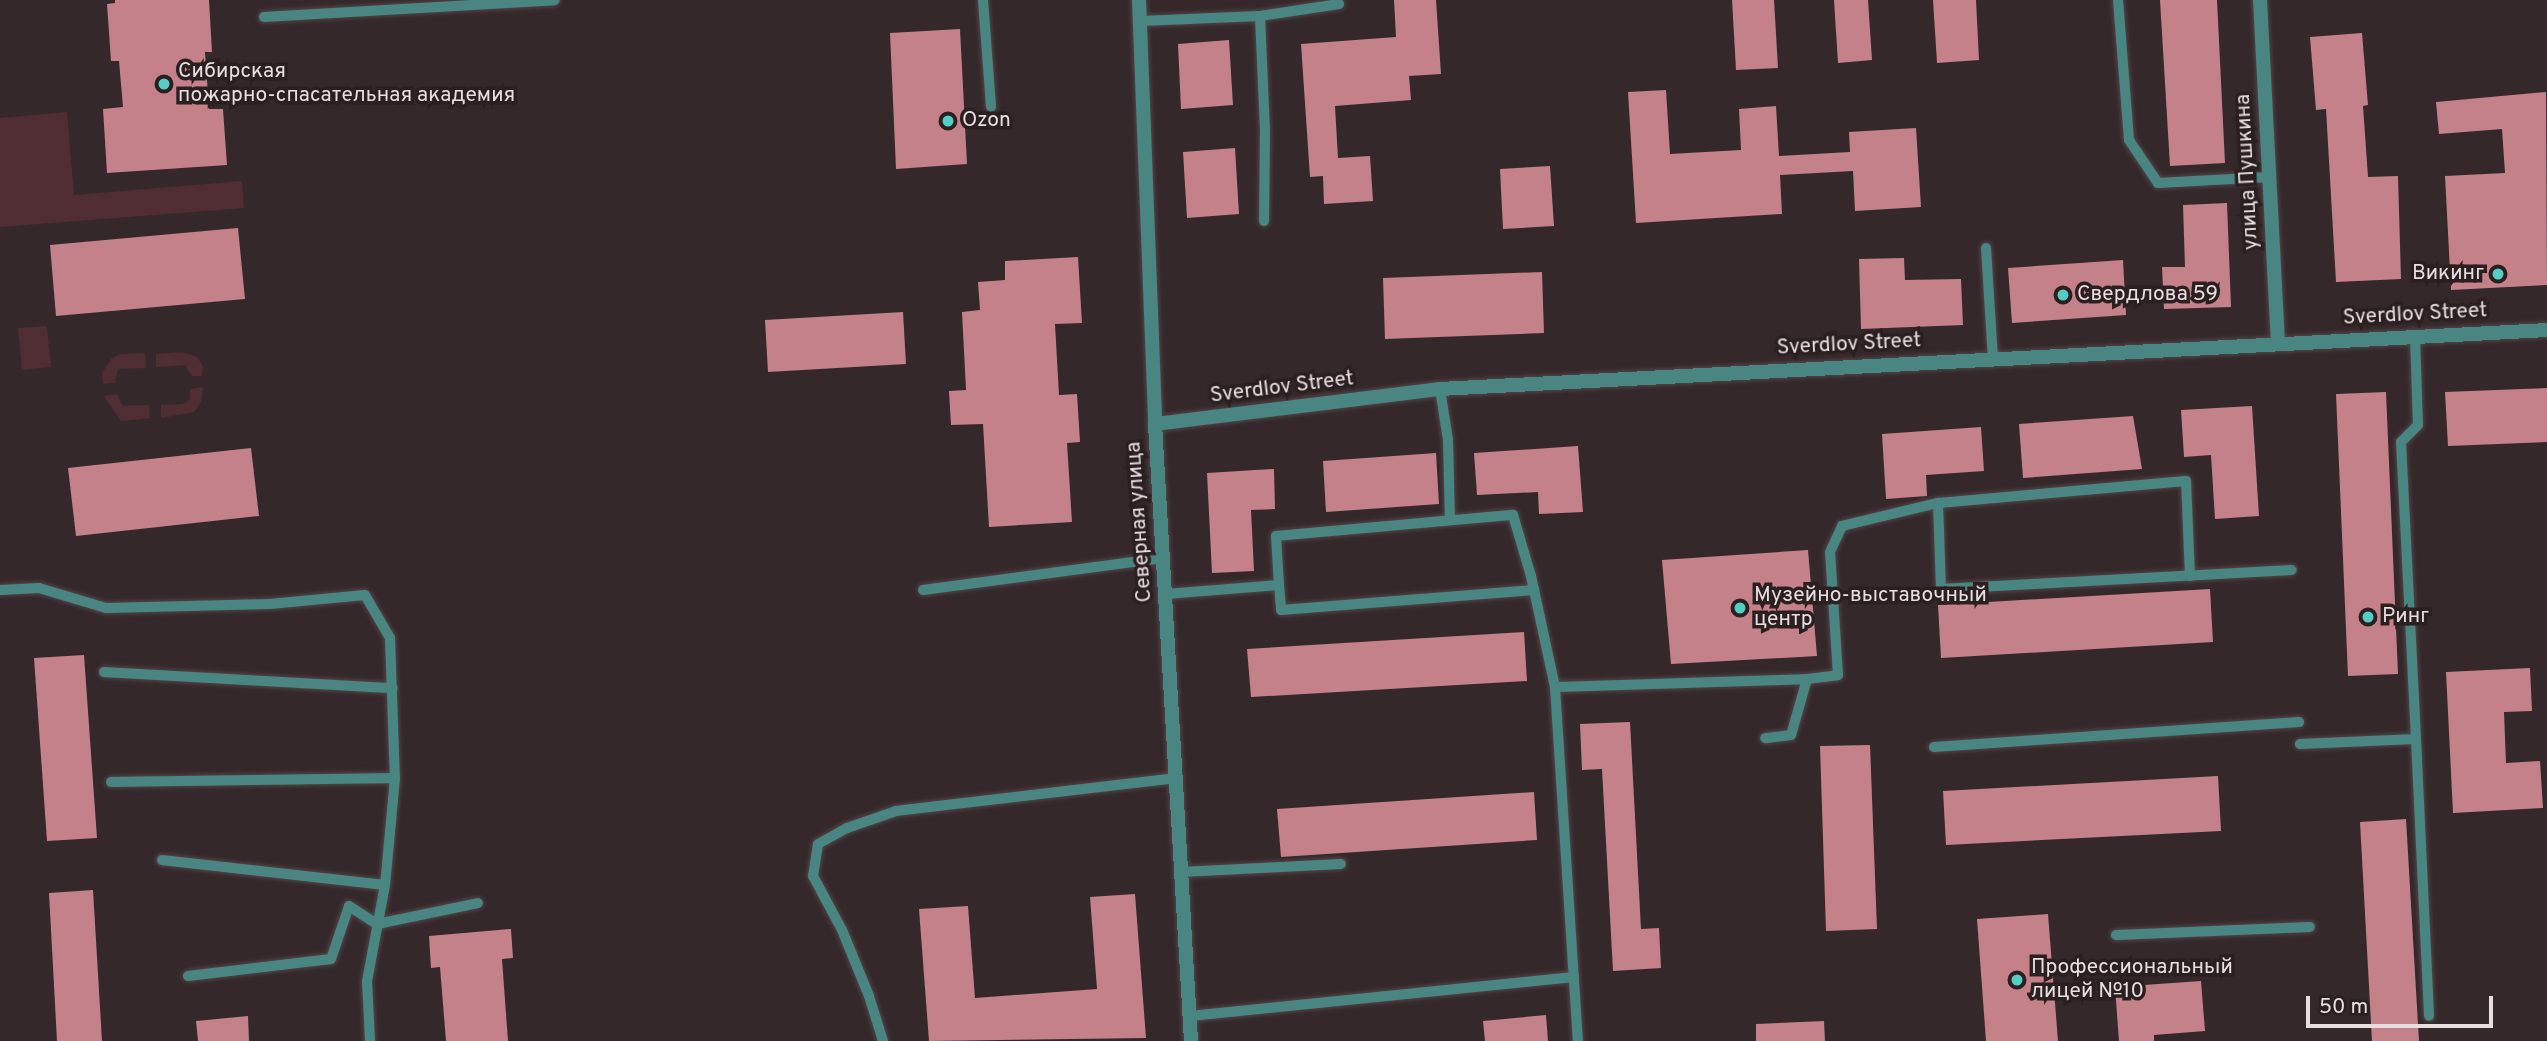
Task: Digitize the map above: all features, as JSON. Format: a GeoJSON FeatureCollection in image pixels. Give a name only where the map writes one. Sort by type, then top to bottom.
{"type":"FeatureCollection","features":[{"type":"Feature","properties":{"kind":"street","name":"Северная улица"},"geometry":{"type":"LineString","coordinates":[[1139,0],[1155,424],[1191,1041]]}},
{"type":"Feature","properties":{"kind":"street","name":"улица Пушкина"},"geometry":{"type":"LineString","coordinates":[[2260,0],[2278,342]]}},
{"type":"Feature","properties":{"kind":"street","name":"Sverdlov Street"},"geometry":{"type":"LineString","coordinates":[[1155,424],[1440,389],[2278,342],[2547,330]]}},
{"type":"Feature","properties":{"kind":"lane"},"geometry":{"type":"LineString","coordinates":[[264,17],[555,0]]}},
{"type":"Feature","properties":{"kind":"lane"},"geometry":{"type":"LineString","coordinates":[[983,0],[990,107]]}},
{"type":"Feature","properties":{"kind":"lane"},"geometry":{"type":"LineString","coordinates":[[2118,0],[2129,141],[2158,183],[2269,177]]}},
{"type":"Feature","properties":{"kind":"lane"},"geometry":{"type":"LineString","coordinates":[[1141,21],[1260,16],[1339,4]]}},
{"type":"Feature","properties":{"kind":"lane"},"geometry":{"type":"LineString","coordinates":[[1260,16],[1265,129],[1264,221]]}},
{"type":"Feature","properties":{"kind":"lane"},"geometry":{"type":"LineString","coordinates":[[1986,248],[1993,358]]}},
{"type":"Feature","properties":{"kind":"lane"},"geometry":{"type":"LineString","coordinates":[[2415,336],[2418,425],[2401,442],[2428,1016]]}},
{"type":"Feature","properties":{"kind":"lane"},"geometry":{"type":"LineString","coordinates":[[1440,389],[1448,440],[1450,520]]}},
{"type":"Feature","properties":{"kind":"lane"},"geometry":{"type":"LineString","coordinates":[[1555,687],[1807,679],[1838,675],[1830,552],[1842,526],[1938,503],[2186,481],[2190,576]]}},
{"type":"Feature","properties":{"kind":"lane"},"geometry":{"type":"LineString","coordinates":[[1938,503],[1941,589],[2291,570]]}},
{"type":"Feature","properties":{"kind":"lane"},"geometry":{"type":"LineString","coordinates":[[1534,590],[1281,610],[1276,536],[1513,515],[1534,590],[1555,687],[1578,1041]]}},
{"type":"Feature","properties":{"kind":"lane"},"geometry":{"type":"LineString","coordinates":[[923,590],[1163,558]]}},
{"type":"Feature","properties":{"kind":"lane"},"geometry":{"type":"LineString","coordinates":[[1166,594],[1279,584]]}},
{"type":"Feature","properties":{"kind":"lane"},"geometry":{"type":"LineString","coordinates":[[0,590],[39,588],[106,608],[270,604],[365,595],[390,638],[395,778],[385,885],[367,981],[370,1041]]}},
{"type":"Feature","properties":{"kind":"lane"},"geometry":{"type":"LineString","coordinates":[[104,672],[393,688]]}},
{"type":"Feature","properties":{"kind":"lane"},"geometry":{"type":"LineString","coordinates":[[1765,738],[1791,735],[1807,679]]}},
{"type":"Feature","properties":{"kind":"lane"},"geometry":{"type":"LineString","coordinates":[[1934,747],[2299,722]]}},
{"type":"Feature","properties":{"kind":"lane"},"geometry":{"type":"LineString","coordinates":[[2300,744],[2416,739]]}},
{"type":"Feature","properties":{"kind":"lane"},"geometry":{"type":"LineString","coordinates":[[111,782],[395,778]]}},
{"type":"Feature","properties":{"kind":"lane"},"geometry":{"type":"LineString","coordinates":[[883,1041],[869,996],[842,930],[813,876],[818,844],[847,828],[896,811],[1176,778]]}},
{"type":"Feature","properties":{"kind":"lane"},"geometry":{"type":"LineString","coordinates":[[162,860],[385,885]]}},
{"type":"Feature","properties":{"kind":"lane"},"geometry":{"type":"LineString","coordinates":[[1181,872],[1341,864]]}},
{"type":"Feature","properties":{"kind":"lane"},"geometry":{"type":"LineString","coordinates":[[188,976],[331,959],[349,906],[377,924],[478,903]]}},
{"type":"Feature","properties":{"kind":"lane"},"geometry":{"type":"LineString","coordinates":[[2116,935],[2311,927]]}},
{"type":"Feature","properties":{"kind":"lane"},"geometry":{"type":"LineString","coordinates":[[1190,1016],[1574,978]]}},
{"type":"Feature","properties":{"kind":"shaded area"},"geometry":{"type":"Polygon","coordinates":[[[67,112],[74,195],[242,181],[244,208],[0,227],[0,118],[67,112]]]}},
{"type":"Feature","properties":{"kind":"shaded area"},"geometry":{"type":"Polygon","coordinates":[[[47,326],[51,367],[22,370],[18,328],[47,326]]]}},
{"type":"Feature","properties":{"kind":"shaded area"},"geometry":{"type":"Polygon","coordinates":[[[182,352],[197,357],[203,366],[202,376],[192,376],[185,365],[156,367],[156,354],[182,352]]]}},
{"type":"Feature","properties":{"kind":"shaded area"},"geometry":{"type":"Polygon","coordinates":[[[145,353],[146,368],[118,369],[115,383],[103,384],[102,373],[111,359],[121,354],[145,353]]]}},
{"type":"Feature","properties":{"kind":"shaded area"},"geometry":{"type":"Polygon","coordinates":[[[203,387],[201,402],[194,412],[161,418],[161,405],[183,404],[190,399],[190,389],[203,387]]]}},
{"type":"Feature","properties":{"kind":"shaded area"},"geometry":{"type":"Polygon","coordinates":[[[117,394],[123,406],[149,405],[150,418],[121,421],[104,396],[117,394]]]}},
{"type":"Feature","properties":{"kind":"building","name":"Сибирская пожарно-спасательная академия"},"geometry":{"type":"Polygon","coordinates":[[[115,0],[209,0],[212,52],[205,52],[209,109],[223,109],[227,165],[107,173],[103,109],[123,107],[119,61],[111,61],[107,4],[115,3],[115,0]]]}},
{"type":"Feature","properties":{"kind":"building"},"geometry":{"type":"Polygon","coordinates":[[[1394,0],[1436,0],[1441,74],[1409,76],[1411,100],[1335,106],[1338,158],[1370,156],[1373,201],[1324,204],[1323,176],[1310,177],[1301,44],[1396,37],[1394,0]]]}},
{"type":"Feature","properties":{"kind":"building"},"geometry":{"type":"Polygon","coordinates":[[[1732,0],[1774,0],[1778,68],[1736,70],[1732,0]]]}},
{"type":"Feature","properties":{"kind":"building"},"geometry":{"type":"Polygon","coordinates":[[[1834,0],[1868,0],[1872,60],[1838,63],[1834,0]]]}},
{"type":"Feature","properties":{"kind":"building"},"geometry":{"type":"Polygon","coordinates":[[[1933,0],[1976,0],[1979,60],[1937,63],[1933,0]]]}},
{"type":"Feature","properties":{"kind":"building"},"geometry":{"type":"Polygon","coordinates":[[[2160,0],[2217,0],[2225,163],[2170,166],[2160,0]]]}},
{"type":"Feature","properties":{"kind":"building"},"geometry":{"type":"Polygon","coordinates":[[[960,29],[967,164],[896,169],[890,33],[960,29]]]}},
{"type":"Feature","properties":{"kind":"building"},"geometry":{"type":"Polygon","coordinates":[[[2362,33],[2368,105],[2363,106],[2368,177],[2398,176],[2401,279],[2336,282],[2326,109],[2316,110],[2310,37],[2362,33]]]}},
{"type":"Feature","properties":{"kind":"building"},"geometry":{"type":"Polygon","coordinates":[[[1229,40],[1233,105],[1181,109],[1178,44],[1229,40]]]}},
{"type":"Feature","properties":{"kind":"building"},"geometry":{"type":"Polygon","coordinates":[[[1666,90],[1670,154],[1741,150],[1739,109],[1776,106],[1779,156],[1850,152],[1849,132],[1916,128],[1921,207],[1855,211],[1853,171],[1780,175],[1782,214],[1636,223],[1628,92],[1666,90]]]}},
{"type":"Feature","properties":{"kind":"building"},"geometry":{"type":"Polygon","coordinates":[[[2546,92],[2547,285],[2451,290],[2445,176],[2505,173],[2502,129],[2439,134],[2436,102],[2546,92]]]}},
{"type":"Feature","properties":{"kind":"building"},"geometry":{"type":"Polygon","coordinates":[[[1235,148],[1239,214],[1187,218],[1183,152],[1235,148]]]}},
{"type":"Feature","properties":{"kind":"building"},"geometry":{"type":"Polygon","coordinates":[[[1550,166],[1554,226],[1503,229],[1500,169],[1550,166]]]}},
{"type":"Feature","properties":{"kind":"building"},"geometry":{"type":"Polygon","coordinates":[[[2227,203],[2231,307],[2164,309],[2162,267],[2185,267],[2183,205],[2227,203]]]}},
{"type":"Feature","properties":{"kind":"building"},"geometry":{"type":"Polygon","coordinates":[[[238,228],[245,299],[56,316],[50,245],[238,228]]]}},
{"type":"Feature","properties":{"kind":"building"},"geometry":{"type":"Polygon","coordinates":[[[1078,257],[1082,323],[1055,324],[1059,395],[1077,394],[1080,442],[1067,443],[1072,522],[989,527],[983,424],[951,425],[949,391],[966,390],[962,312],[980,310],[978,282],[1005,280],[1005,261],[1078,257]]]}},
{"type":"Feature","properties":{"kind":"building"},"geometry":{"type":"Polygon","coordinates":[[[1904,258],[1905,280],[1961,279],[1963,325],[1861,329],[1859,259],[1904,258]]]}},
{"type":"Feature","properties":{"kind":"building"},"geometry":{"type":"Polygon","coordinates":[[[2123,260],[2126,315],[2012,323],[2008,268],[2123,260]]]}},
{"type":"Feature","properties":{"kind":"building"},"geometry":{"type":"Polygon","coordinates":[[[1542,272],[1544,333],[1385,339],[1383,278],[1542,272]]]}},
{"type":"Feature","properties":{"kind":"building"},"geometry":{"type":"Polygon","coordinates":[[[903,312],[906,364],[768,372],[765,320],[903,312]]]}},
{"type":"Feature","properties":{"kind":"building"},"geometry":{"type":"Polygon","coordinates":[[[2547,388],[2547,442],[2448,446],[2445,392],[2547,388]]]}},
{"type":"Feature","properties":{"kind":"building"},"geometry":{"type":"Polygon","coordinates":[[[2386,392],[2398,674],[2348,676],[2336,394],[2386,392]]]}},
{"type":"Feature","properties":{"kind":"building"},"geometry":{"type":"Polygon","coordinates":[[[2252,406],[2259,516],[2215,519],[2211,455],[2184,457],[2181,410],[2252,406]]]}},
{"type":"Feature","properties":{"kind":"building"},"geometry":{"type":"Polygon","coordinates":[[[2133,416],[2142,469],[2023,478],[2019,424],[2133,416]]]}},
{"type":"Feature","properties":{"kind":"building"},"geometry":{"type":"Polygon","coordinates":[[[1981,427],[1984,471],[1926,475],[1927,496],[1886,499],[1882,434],[1981,427]]]}},
{"type":"Feature","properties":{"kind":"building"},"geometry":{"type":"Polygon","coordinates":[[[1578,446],[1583,512],[1539,514],[1538,492],[1477,495],[1474,453],[1578,446]]]}},
{"type":"Feature","properties":{"kind":"building"},"geometry":{"type":"Polygon","coordinates":[[[251,448],[259,516],[76,536],[68,468],[251,448]]]}},
{"type":"Feature","properties":{"kind":"building"},"geometry":{"type":"Polygon","coordinates":[[[1436,453],[1439,504],[1326,512],[1323,461],[1436,453]]]}},
{"type":"Feature","properties":{"kind":"building"},"geometry":{"type":"Polygon","coordinates":[[[1274,469],[1275,509],[1251,510],[1254,571],[1212,573],[1207,473],[1274,469]]]}},
{"type":"Feature","properties":{"kind":"building","name":"Музейно-выставочный центр"},"geometry":{"type":"Polygon","coordinates":[[[1808,550],[1817,656],[1671,664],[1662,560],[1808,550]]]}},
{"type":"Feature","properties":{"kind":"building"},"geometry":{"type":"Polygon","coordinates":[[[2210,589],[2213,642],[1941,658],[1938,605],[2210,589]]]}},
{"type":"Feature","properties":{"kind":"building"},"geometry":{"type":"Polygon","coordinates":[[[1524,632],[1527,681],[1251,697],[1247,649],[1524,632]]]}},
{"type":"Feature","properties":{"kind":"building"},"geometry":{"type":"Polygon","coordinates":[[[84,655],[97,838],[47,841],[34,658],[84,655]]]}},
{"type":"Feature","properties":{"kind":"building"},"geometry":{"type":"Polygon","coordinates":[[[2530,668],[2532,711],[2504,712],[2506,763],[2540,761],[2543,808],[2453,813],[2446,672],[2530,668]]]}},
{"type":"Feature","properties":{"kind":"building"},"geometry":{"type":"Polygon","coordinates":[[[1630,722],[1641,929],[1659,928],[1661,968],[1613,971],[1602,769],[1582,770],[1580,724],[1630,722]]]}},
{"type":"Feature","properties":{"kind":"building"},"geometry":{"type":"Polygon","coordinates":[[[1870,745],[1877,929],[1826,931],[1820,746],[1870,745]]]}},
{"type":"Feature","properties":{"kind":"building"},"geometry":{"type":"Polygon","coordinates":[[[2218,776],[2221,831],[1946,845],[1943,791],[2218,776]]]}},
{"type":"Feature","properties":{"kind":"building"},"geometry":{"type":"Polygon","coordinates":[[[1534,792],[1537,840],[1281,857],[1277,809],[1534,792]]]}},
{"type":"Feature","properties":{"kind":"building"},"geometry":{"type":"Polygon","coordinates":[[[2406,819],[2419,1041],[2372,1041],[2360,822],[2406,819]]]}},
{"type":"Feature","properties":{"kind":"building"},"geometry":{"type":"Polygon","coordinates":[[[93,890],[102,1041],[57,1041],[49,893],[93,890]]]}},
{"type":"Feature","properties":{"kind":"building"},"geometry":{"type":"Polygon","coordinates":[[[1135,894],[1146,1038],[929,1041],[919,909],[968,906],[975,998],[1097,989],[1090,897],[1135,894]]]}},
{"type":"Feature","properties":{"kind":"building","name":"Профессиональный лицей №10"},"geometry":{"type":"Polygon","coordinates":[[[2048,914],[2058,1041],[1986,1041],[1977,919],[2048,914]]]}},
{"type":"Feature","properties":{"kind":"building"},"geometry":{"type":"Polygon","coordinates":[[[511,929],[513,958],[502,959],[508,1041],[446,1041],[440,967],[431,968],[429,936],[511,929]]]}},
{"type":"Feature","properties":{"kind":"building","name":"Профессиональный лицей №10"},"geometry":{"type":"Polygon","coordinates":[[[2201,981],[2205,1031],[2154,1035],[2154,1041],[2119,1041],[2115,987],[2201,981]]]}},
{"type":"Feature","properties":{"kind":"building"},"geometry":{"type":"Polygon","coordinates":[[[1546,1015],[1548,1041],[1485,1041],[1483,1021],[1546,1015]]]}},
{"type":"Feature","properties":{"kind":"building"},"geometry":{"type":"Polygon","coordinates":[[[248,1016],[249,1041],[198,1041],[196,1021],[248,1016]]]}},
{"type":"Feature","properties":{"kind":"building"},"geometry":{"type":"Polygon","coordinates":[[[1824,1021],[1825,1041],[1756,1041],[1756,1024],[1824,1021]]]}},
{"type":"Feature","properties":{"kind":"place","name":"Сибирская пожарно-спасательная академия"},"geometry":{"type":"Point","coordinates":[164,84]}},
{"type":"Feature","properties":{"kind":"place","name":"Ozon"},"geometry":{"type":"Point","coordinates":[948,121]}},
{"type":"Feature","properties":{"kind":"place","name":"Викинг"},"geometry":{"type":"Point","coordinates":[2498,274]}},
{"type":"Feature","properties":{"kind":"place","name":"Свердлова 59"},"geometry":{"type":"Point","coordinates":[2063,295]}},
{"type":"Feature","properties":{"kind":"place","name":"Музейно-выставочный центр"},"geometry":{"type":"Point","coordinates":[1740,608]}},
{"type":"Feature","properties":{"kind":"place","name":"Ринг"},"geometry":{"type":"Point","coordinates":[2368,617]}},
{"type":"Feature","properties":{"kind":"place","name":"Профессиональный лицей №10"},"geometry":{"type":"Point","coordinates":[2017,980]}}]}
